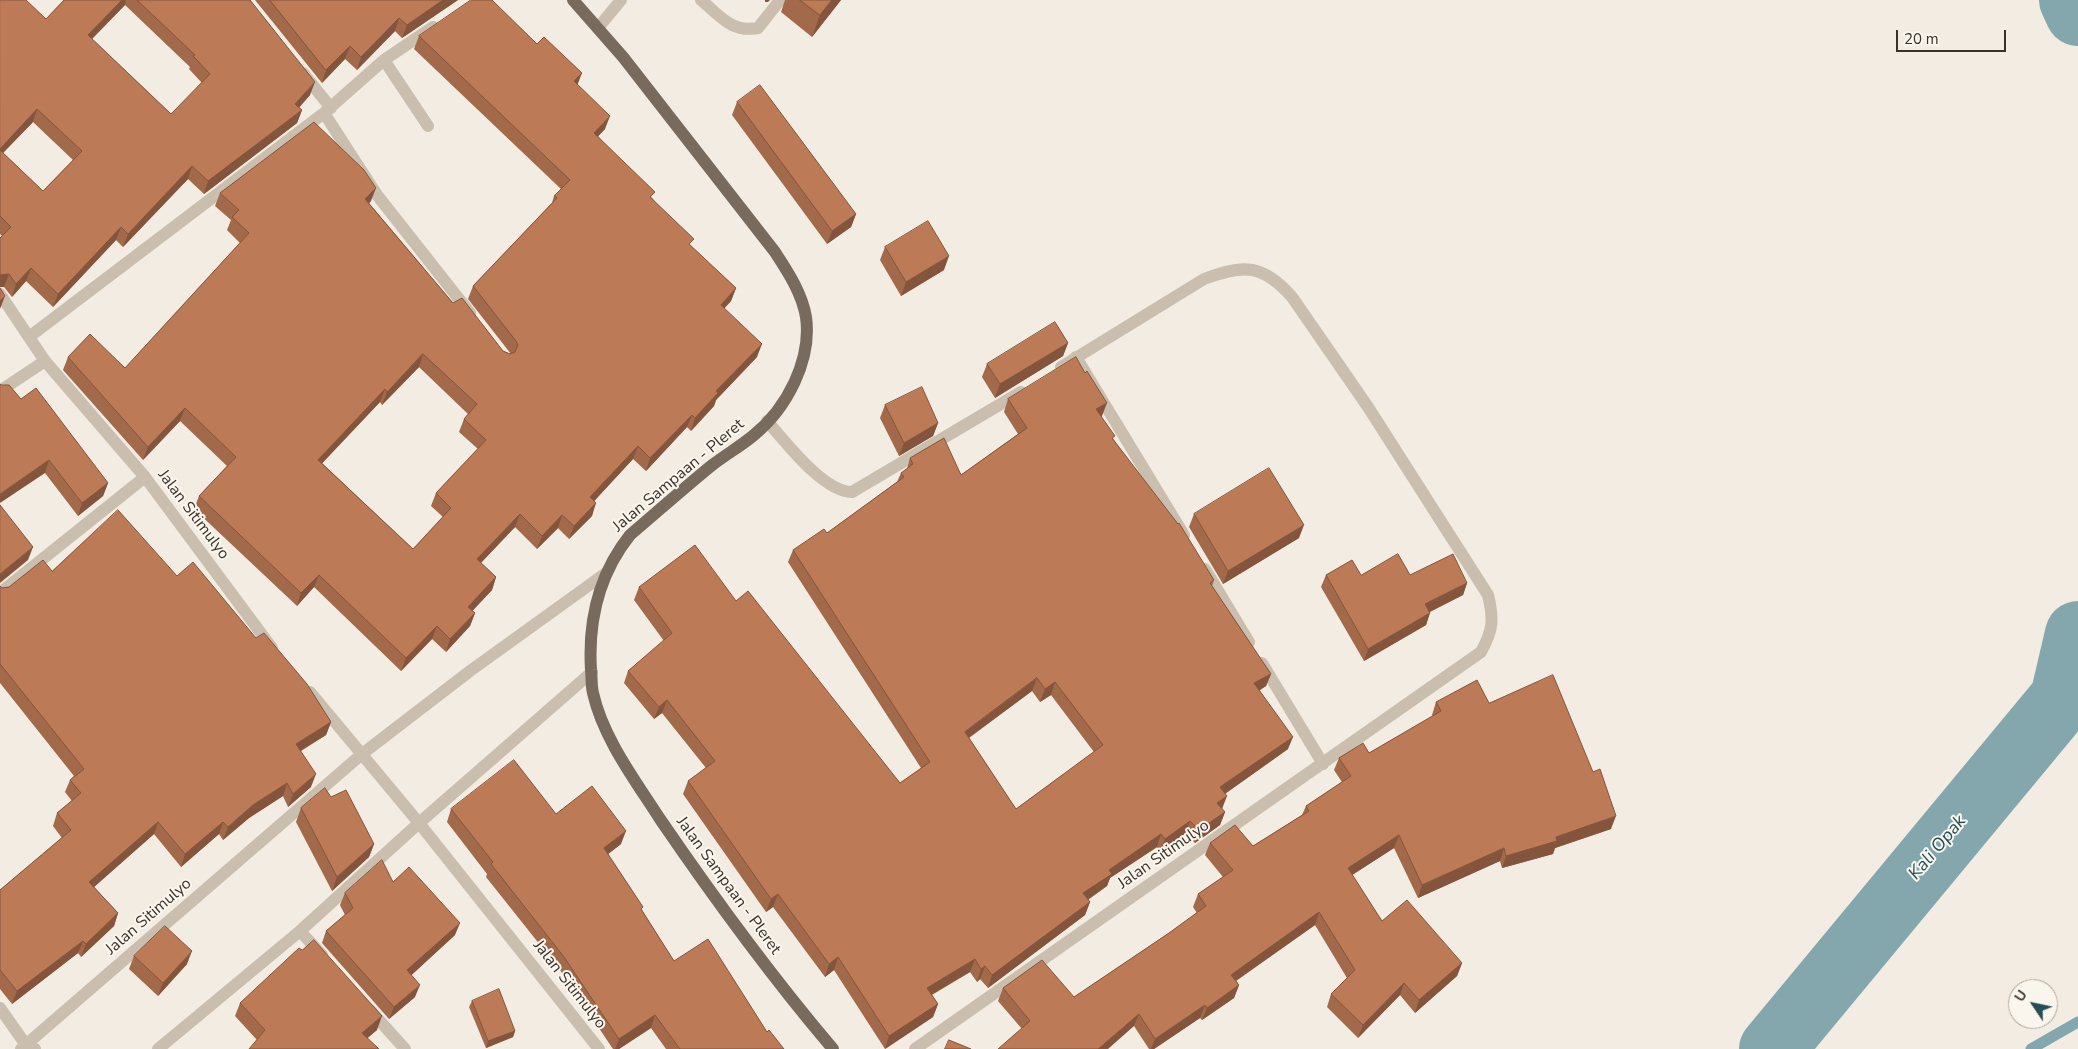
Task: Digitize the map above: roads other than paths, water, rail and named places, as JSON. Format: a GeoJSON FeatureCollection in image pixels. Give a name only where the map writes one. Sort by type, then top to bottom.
{"type":"FeatureCollection","features":[{"type":"Feature","properties":{"kind":"main road","name":"Jalan Sampaan - Pleret"},"geometry":{"type":"LineString","coordinates":[[573,0],[598,28],[775,252],[796,284],[806,316],[806,337],[801,367],[781,406],[755,434],[712,465],[630,535],[619,548],[606,573],[592,620],[592,692],[606,730],[638,785],[684,854],[778,982],[833,1049]]}},
{"type":"Feature","properties":{"kind":"street"},"geometry":{"type":"LineString","coordinates":[[598,28],[621,0]]}},
{"type":"Feature","properties":{"kind":"street"},"geometry":{"type":"LineString","coordinates":[[701,0],[732,26],[745,30],[758,28],[780,0]]}},
{"type":"Feature","properties":{"kind":"street"},"geometry":{"type":"LineString","coordinates":[[29,337],[328,110],[384,60],[440,22]]}},
{"type":"Feature","properties":{"kind":"street"},"geometry":{"type":"LineString","coordinates":[[384,60],[428,126]]}},
{"type":"Feature","properties":{"kind":"street"},"geometry":{"type":"LineString","coordinates":[[294,62],[328,110],[377,195],[475,320]]}},
{"type":"Feature","properties":{"kind":"street","name":"Jalan Sitimulyo"},"geometry":{"type":"LineString","coordinates":[[915,1049],[1481,652],[1491,634],[1493,615],[1488,595],[1368,407],[1292,297],[1279,282],[1246,268],[1211,276],[1076,357]]}},
{"type":"Feature","properties":{"kind":"street","name":"Jalan Sitimulyo"},"geometry":{"type":"LineString","coordinates":[[0,294],[45,361],[145,477],[282,660]]}},
{"type":"Feature","properties":{"kind":"street"},"geometry":{"type":"LineString","coordinates":[[1052,372],[1076,357],[1189,544]]}},
{"type":"Feature","properties":{"kind":"street"},"geometry":{"type":"LineString","coordinates":[[0,391],[45,361]]}},
{"type":"Feature","properties":{"kind":"street"},"geometry":{"type":"LineString","coordinates":[[767,421],[814,472],[827,482],[852,492],[1036,382]]}},
{"type":"Feature","properties":{"kind":"street"},"geometry":{"type":"LineString","coordinates":[[0,593],[145,477]]}},
{"type":"Feature","properties":{"kind":"street"},"geometry":{"type":"LineString","coordinates":[[1200,560],[1323,764]]}},
{"type":"Feature","properties":{"kind":"street","name":"Jalan Sitimulyo"},"geometry":{"type":"LineString","coordinates":[[27,1048],[362,754],[470,671],[606,573]]}},
{"type":"Feature","properties":{"kind":"street"},"geometry":{"type":"LineString","coordinates":[[158,1049],[300,931],[419,823],[592,672]]}},
{"type":"Feature","properties":{"kind":"street","name":"Jalan Sitimulyo"},"geometry":{"type":"LineString","coordinates":[[300,682],[419,823],[599,1049]]}},
{"type":"Feature","properties":{"kind":"street"},"geometry":{"type":"LineString","coordinates":[[300,931],[333,968]]}},
{"type":"Feature","properties":{"kind":"street"},"geometry":{"type":"LineString","coordinates":[[359,998],[405,1049]]}},
{"type":"Feature","properties":{"kind":"street"},"geometry":{"type":"LineString","coordinates":[[0,1008],[27,1048]]}},
{"type":"Feature","properties":{"kind":"waterway","name":"Kali Opak"},"geometry":{"type":"LineString","coordinates":[[2072,0],[2078,13]]}},
{"type":"Feature","properties":{"kind":"waterway","name":"Kali Opak"},"geometry":{"type":"LineString","coordinates":[[1772,1049],[2063,698],[2078,634]]}},
{"type":"Feature","properties":{"kind":"waterway"},"geometry":{"type":"LineString","coordinates":[[2031,1049],[2078,1022]]}}]}
